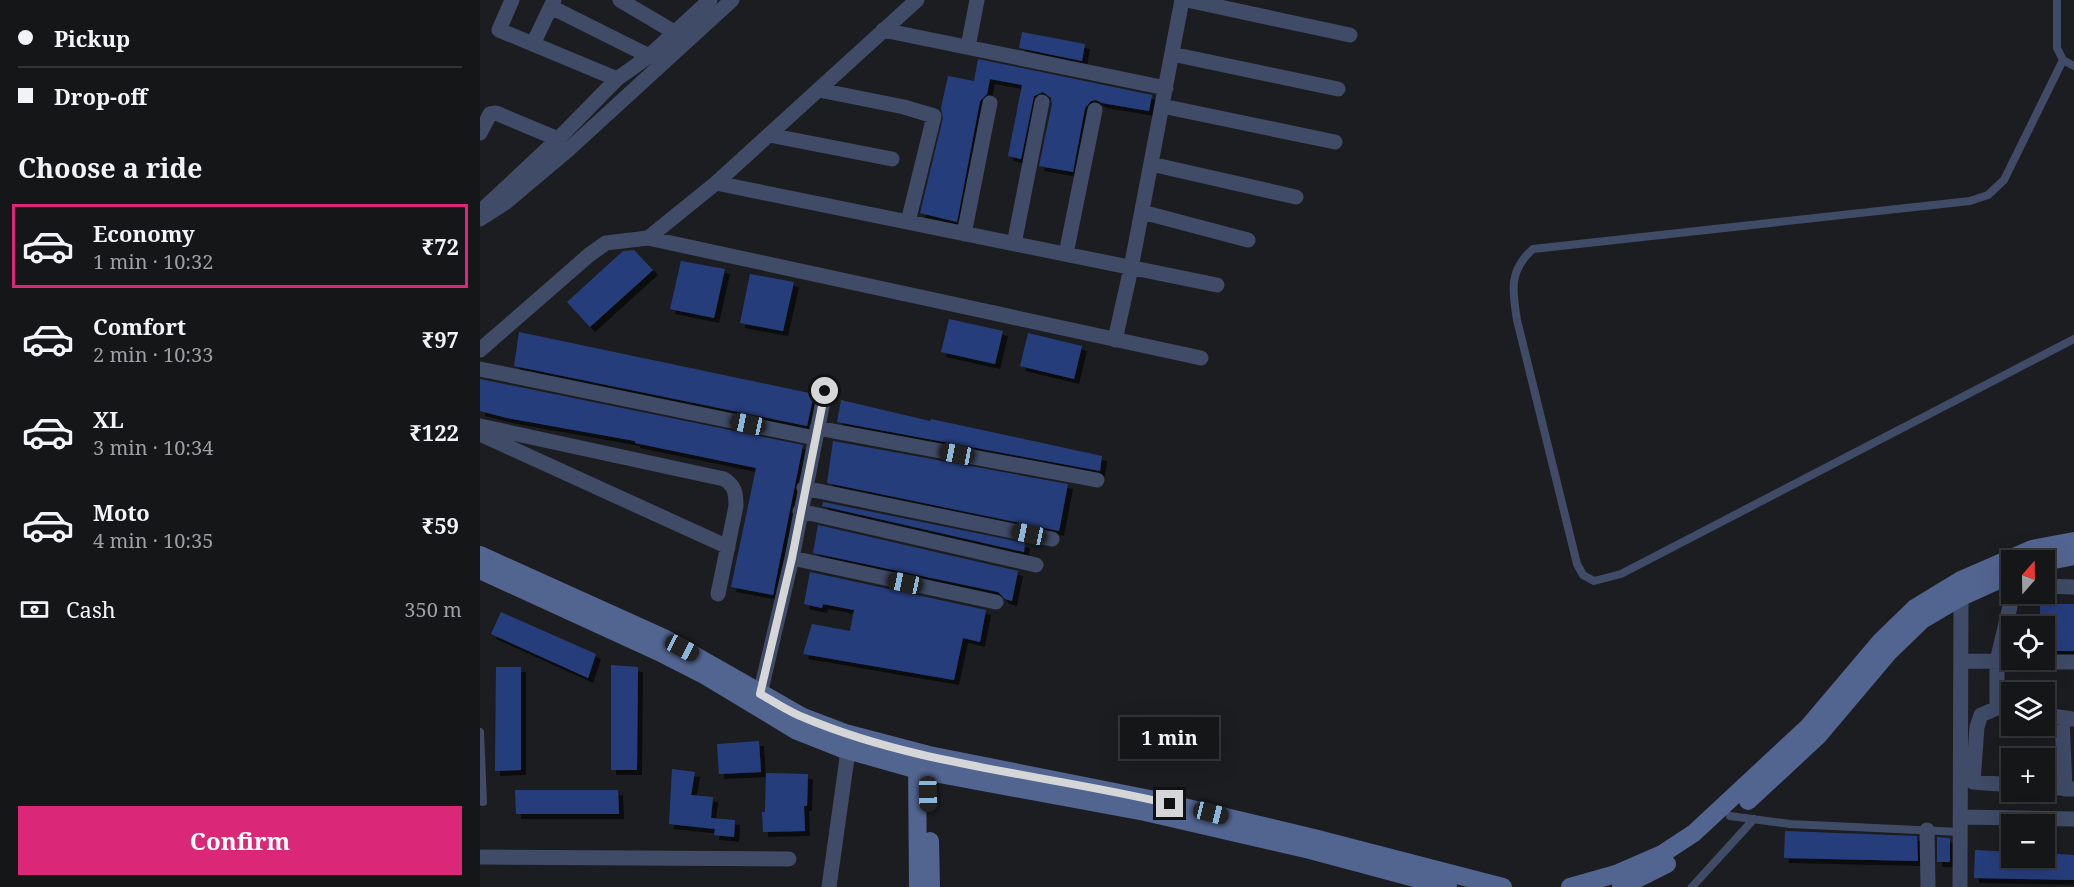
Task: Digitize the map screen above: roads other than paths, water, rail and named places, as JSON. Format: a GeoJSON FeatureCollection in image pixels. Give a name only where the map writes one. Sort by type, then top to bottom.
{"type":"FeatureCollection","features":[{"type":"Feature","properties":{"kind":"main road"},"geometry":{"type":"LineString","coordinates":[[1621,887],[1667,865],[1702,841],[1731,816],[1818,736],[1889,652],[1922,620],[1961,589],[2032,549],[2074,541]]}},
{"type":"Feature","properties":{"kind":"main road"},"geometry":{"type":"LineString","coordinates":[[480,555],[666,639],[802,717],[923,762],[1310,850],[1409,882],[1449,887]]}},
{"type":"Feature","properties":{"kind":"main road"},"geometry":{"type":"LineString","coordinates":[[2055,560],[2074,556]]}},
{"type":"Feature","properties":{"kind":"main road"},"geometry":{"type":"LineString","coordinates":[[480,570],[659,652],[706,676],[797,730],[848,751],[1150,799],[1314,838],[1503,887]]}},
{"type":"Feature","properties":{"kind":"main road"},"geometry":{"type":"LineString","coordinates":[[1570,887],[1616,874],[1662,854],[1694,833],[1808,727],[1880,642],[1915,608],[1961,589],[2001,577]]}},
{"type":"Feature","properties":{"kind":"main road"},"geometry":{"type":"LineString","coordinates":[[918,887],[916,804],[923,762]]}},
{"type":"Feature","properties":{"kind":"main road"},"geometry":{"type":"LineString","coordinates":[[923,762],[931,887]]}},
{"type":"Feature","properties":{"kind":"street"},"geometry":{"type":"LineString","coordinates":[[512,0],[499,30],[617,79]]}},
{"type":"Feature","properties":{"kind":"street"},"geometry":{"type":"LineString","coordinates":[[620,0],[643,6],[674,32]]}},
{"type":"Feature","properties":{"kind":"street"},"geometry":{"type":"LineString","coordinates":[[480,212],[558,140],[617,79],[649,56],[710,0]]}},
{"type":"Feature","properties":{"kind":"street"},"geometry":{"type":"LineString","coordinates":[[480,219],[505,203],[568,150],[732,0]]}},
{"type":"Feature","properties":{"kind":"street"},"geometry":{"type":"LineString","coordinates":[[648,238],[716,183],[917,0]]}},
{"type":"Feature","properties":{"kind":"street"},"geometry":{"type":"LineString","coordinates":[[969,47],[977,0]]}},
{"type":"Feature","properties":{"kind":"street"},"geometry":{"type":"LineString","coordinates":[[1115,340],[1182,0]]}},
{"type":"Feature","properties":{"kind":"street"},"geometry":{"type":"LineString","coordinates":[[1187,0],[1350,35]]}},
{"type":"Feature","properties":{"kind":"street"},"geometry":{"type":"LineString","coordinates":[[533,44],[553,4],[649,56]]}},
{"type":"Feature","properties":{"kind":"street"},"geometry":{"type":"LineString","coordinates":[[883,30],[1166,88]]}},
{"type":"Feature","properties":{"kind":"street"},"geometry":{"type":"LineString","coordinates":[[1172,54],[1338,89]]}},
{"type":"Feature","properties":{"kind":"street"},"geometry":{"type":"LineString","coordinates":[[819,90],[904,107],[934,116],[908,222]]}},
{"type":"Feature","properties":{"kind":"street"},"geometry":{"type":"LineString","coordinates":[[1014,244],[1042,102]]}},
{"type":"Feature","properties":{"kind":"street"},"geometry":{"type":"LineString","coordinates":[[964,234],[990,103]]}},
{"type":"Feature","properties":{"kind":"street"},"geometry":{"type":"LineString","coordinates":[[1162,106],[1335,142]]}},
{"type":"Feature","properties":{"kind":"street"},"geometry":{"type":"LineString","coordinates":[[1066,254],[1095,110]]}},
{"type":"Feature","properties":{"kind":"street"},"geometry":{"type":"LineString","coordinates":[[480,133],[486,118],[496,113],[558,140]]}},
{"type":"Feature","properties":{"kind":"street"},"geometry":{"type":"LineString","coordinates":[[769,135],[892,159]]}},
{"type":"Feature","properties":{"kind":"street"},"geometry":{"type":"LineString","coordinates":[[1151,164],[1296,197]]}},
{"type":"Feature","properties":{"kind":"street"},"geometry":{"type":"LineString","coordinates":[[716,183],[1217,285]]}},
{"type":"Feature","properties":{"kind":"street"},"geometry":{"type":"LineString","coordinates":[[1142,212],[1248,240]]}},
{"type":"Feature","properties":{"kind":"street"},"geometry":{"type":"LineString","coordinates":[[480,350],[589,255],[606,243],[648,238],[1201,358]]}},
{"type":"Feature","properties":{"kind":"street"},"geometry":{"type":"LineString","coordinates":[[480,369],[816,433],[1097,480]]}},
{"type":"Feature","properties":{"kind":"street"},"geometry":{"type":"LineString","coordinates":[[760,694],[792,558],[825,391]]}},
{"type":"Feature","properties":{"kind":"street"},"geometry":{"type":"LineString","coordinates":[[480,426],[724,479],[733,484],[736,506],[718,594]]}},
{"type":"Feature","properties":{"kind":"street"},"geometry":{"type":"LineString","coordinates":[[480,434],[728,547]]}},
{"type":"Feature","properties":{"kind":"street"},"geometry":{"type":"LineString","coordinates":[[804,488],[1052,538]]}},
{"type":"Feature","properties":{"kind":"street"},"geometry":{"type":"LineString","coordinates":[[800,511],[1036,565]]}},
{"type":"Feature","properties":{"kind":"street"},"geometry":{"type":"LineString","coordinates":[[792,558],[996,602]]}},
{"type":"Feature","properties":{"kind":"street"},"geometry":{"type":"LineString","coordinates":[[2055,586],[2074,587]]}},
{"type":"Feature","properties":{"kind":"street"},"geometry":{"type":"LineString","coordinates":[[1960,887],[1961,589]]}},
{"type":"Feature","properties":{"kind":"street"},"geometry":{"type":"LineString","coordinates":[[2001,688],[1997,661],[2011,604]]}},
{"type":"Feature","properties":{"kind":"street"},"geometry":{"type":"LineString","coordinates":[[1961,661],[2074,662]]}},
{"type":"Feature","properties":{"kind":"street"},"geometry":{"type":"LineString","coordinates":[[2001,710],[1981,715],[1977,727],[1973,782],[2001,784]]}},
{"type":"Feature","properties":{"kind":"street"},"geometry":{"type":"LineString","coordinates":[[2055,788],[2070,789],[2068,718]]}},
{"type":"Feature","properties":{"kind":"street"},"geometry":{"type":"LineString","coordinates":[[829,887],[848,751]]}},
{"type":"Feature","properties":{"kind":"street"},"geometry":{"type":"LineString","coordinates":[[1961,825],[2074,819]]}},
{"type":"Feature","properties":{"kind":"street"},"geometry":{"type":"LineString","coordinates":[[1927,830],[1929,887]]}},
{"type":"Feature","properties":{"kind":"street"},"geometry":{"type":"LineString","coordinates":[[480,857],[789,859]]}},
{"type":"Feature","properties":{"kind":"lane"},"geometry":{"type":"LineString","coordinates":[[2057,0],[2057,48],[2063,60],[2074,66]]}},
{"type":"Feature","properties":{"kind":"lane"},"geometry":{"type":"LineString","coordinates":[[2063,60],[2004,180],[1988,195],[1970,201],[1533,249],[1521,260],[1516,272],[1513,293],[1517,320],[1577,564],[1583,575],[1594,581],[1621,574],[2074,339]]}},
{"type":"Feature","properties":{"kind":"lane"},"geometry":{"type":"LineString","coordinates":[[480,732],[483,802]]}},
{"type":"Feature","properties":{"kind":"lane"},"geometry":{"type":"LineString","coordinates":[[1731,816],[1790,824],[1927,830],[1961,825]]}},
{"type":"Feature","properties":{"kind":"lane"},"geometry":{"type":"LineString","coordinates":[[1692,887],[1754,819]]}}]}
